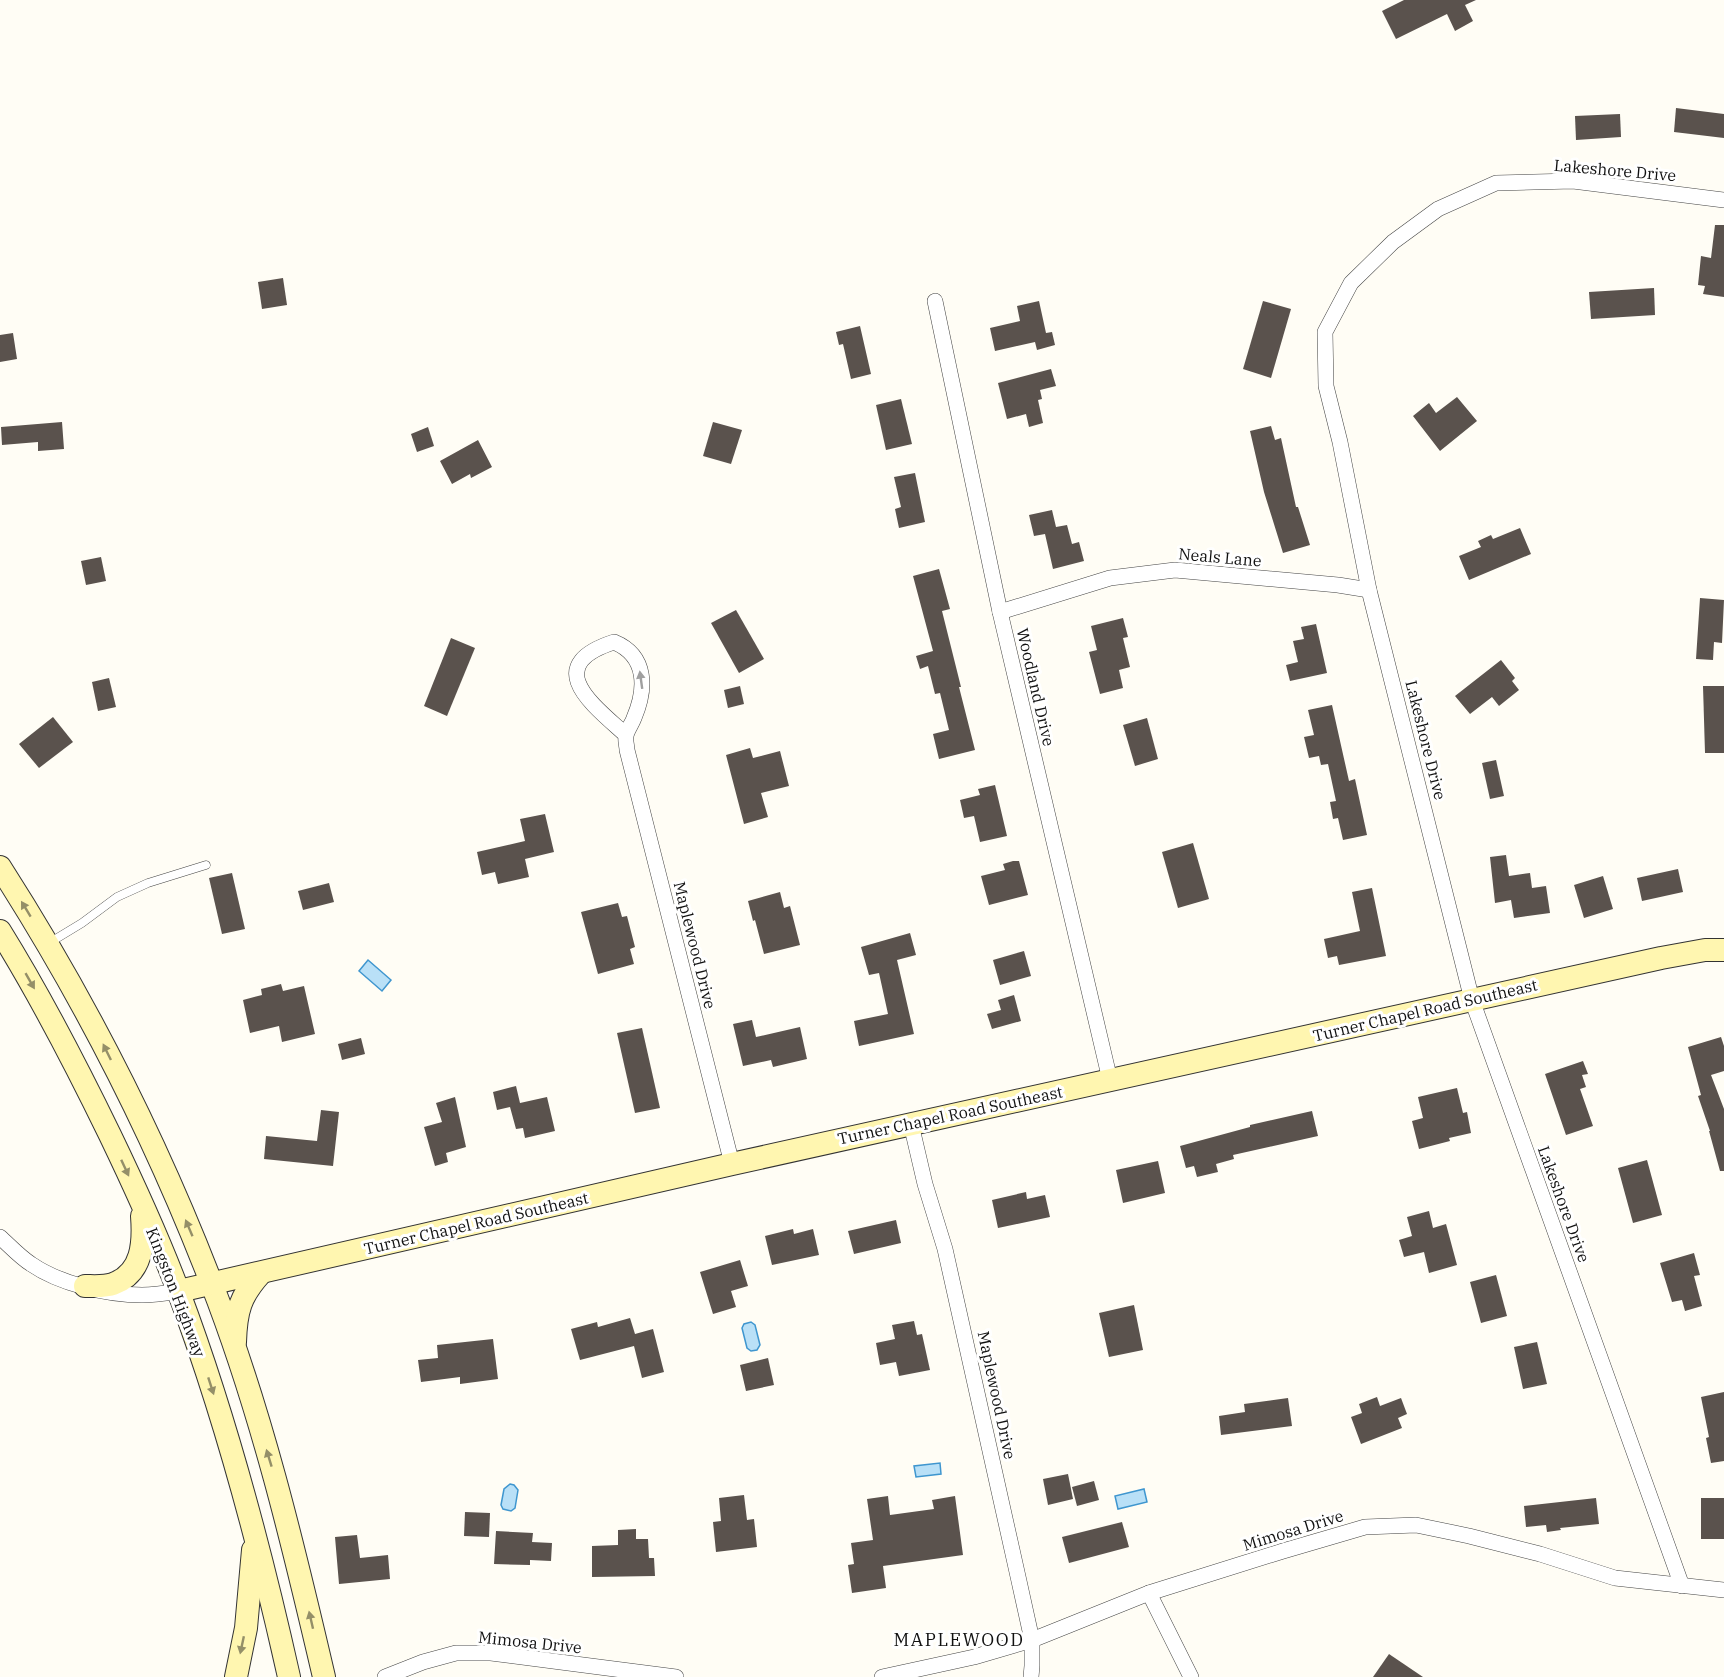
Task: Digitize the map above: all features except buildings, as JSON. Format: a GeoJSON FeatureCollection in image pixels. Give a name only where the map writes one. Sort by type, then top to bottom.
{"type":"FeatureCollection","features":[{"type":"Feature","properties":{"kind":"main road","name":"Kingston Highway"},"geometry":{"type":"LineString","coordinates":[[0,867],[94,1024],[161,1165],[212,1282],[235,1349]]}},
{"type":"Feature","properties":{"kind":"main road","name":"Kingston Highway"},"geometry":{"type":"LineString","coordinates":[[0,931],[62,1039],[90,1094],[141,1202],[178,1291],[218,1407],[253,1525],[289,1677]]}},
{"type":"Feature","properties":{"kind":"main road","name":"Turner Chapel Road Southeast"},"geometry":{"type":"LineString","coordinates":[[178,1291],[732,1164],[1682,953],[1724,950]]}},
{"type":"Feature","properties":{"kind":"main road"},"geometry":{"type":"LineString","coordinates":[[85,1286],[112,1284],[123,1278],[138,1262],[142,1250],[141,1202]]}},
{"type":"Feature","properties":{"kind":"main road"},"geometry":{"type":"LineString","coordinates":[[261,1273],[243,1296],[236,1325],[235,1349],[280,1494],[324,1677]]}},
{"type":"Feature","properties":{"kind":"main road"},"geometry":{"type":"LineString","coordinates":[[236,1677],[246,1628],[252,1575],[253,1525]]}},
{"type":"Feature","properties":{"kind":"street","name":"Lakeshore Drive"},"geometry":{"type":"LineString","coordinates":[[1682,1586],[1472,1000],[1370,590],[1340,442],[1326,386],[1325,332],[1351,283],[1393,242],[1438,209],[1496,183],[1573,181],[1724,200]]}},
{"type":"Feature","properties":{"kind":"street","name":"Woodland Drive"},"geometry":{"type":"LineString","coordinates":[[935,301],[1000,612],[1110,1080]]}},
{"type":"Feature","properties":{"kind":"street","name":"Neals Lane"},"geometry":{"type":"LineString","coordinates":[[1000,612],[1110,578],[1175,570],[1370,590]]}},
{"type":"Feature","properties":{"kind":"street"},"geometry":{"type":"LineString","coordinates":[[615,642],[626,646],[634,657],[643,681],[642,693],[626,735],[594,707],[582,692],[577,677],[579,666],[587,656],[599,647],[615,642]]}},
{"type":"Feature","properties":{"kind":"street","name":"Maplewood Drive"},"geometry":{"type":"LineString","coordinates":[[626,735],[630,761],[732,1164]]}},
{"type":"Feature","properties":{"kind":"street","name":"Maplewood Drive"},"geometry":{"type":"LineString","coordinates":[[911,1124],[925,1184],[945,1249],[1032,1640],[1030,1677]]}},
{"type":"Feature","properties":{"kind":"street"},"geometry":{"type":"LineString","coordinates":[[0,1236],[31,1264],[56,1278],[115,1293],[143,1295],[178,1291]]}},
{"type":"Feature","properties":{"kind":"street","name":"Mimosa Drive"},"geometry":{"type":"LineString","coordinates":[[882,1677],[974,1657],[1032,1640],[1149,1593],[1365,1527],[1416,1525],[1540,1554],[1615,1578],[1724,1590]]}},
{"type":"Feature","properties":{"kind":"street"},"geometry":{"type":"LineString","coordinates":[[1149,1593],[1191,1677]]}},
{"type":"Feature","properties":{"kind":"street","name":"Mimosa Drive"},"geometry":{"type":"LineString","coordinates":[[385,1677],[423,1662],[456,1653],[491,1653],[676,1677]]}},
{"type":"Feature","properties":{"kind":"lane"},"geometry":{"type":"LineString","coordinates":[[47,944],[82,923],[117,897],[147,883],[206,865]]}},
{"type":"Feature","properties":{"kind":"water"},"geometry":{"type":"Polygon","coordinates":[[[368,960],[391,980],[382,991],[359,971],[368,960]]]}},
{"type":"Feature","properties":{"kind":"water"},"geometry":{"type":"Polygon","coordinates":[[[751,1322],[755,1325],[760,1345],[757,1350],[751,1351],[747,1348],[742,1328],[744,1324],[751,1322]]]}},
{"type":"Feature","properties":{"kind":"water"},"geometry":{"type":"Polygon","coordinates":[[[940,1463],[941,1474],[916,1477],[914,1466],[940,1463]]]}},
{"type":"Feature","properties":{"kind":"water"},"geometry":{"type":"Polygon","coordinates":[[[510,1484],[518,1490],[515,1508],[511,1511],[503,1509],[501,1505],[504,1489],[510,1484]]]}},
{"type":"Feature","properties":{"kind":"water"},"geometry":{"type":"Polygon","coordinates":[[[1144,1489],[1147,1502],[1118,1509],[1115,1496],[1144,1489]]]}},
{"type":"Feature","properties":{"kind":"district","name":"MAPLEWOOD"},"geometry":{"type":"Point","coordinates":[959,1639]}}]}
